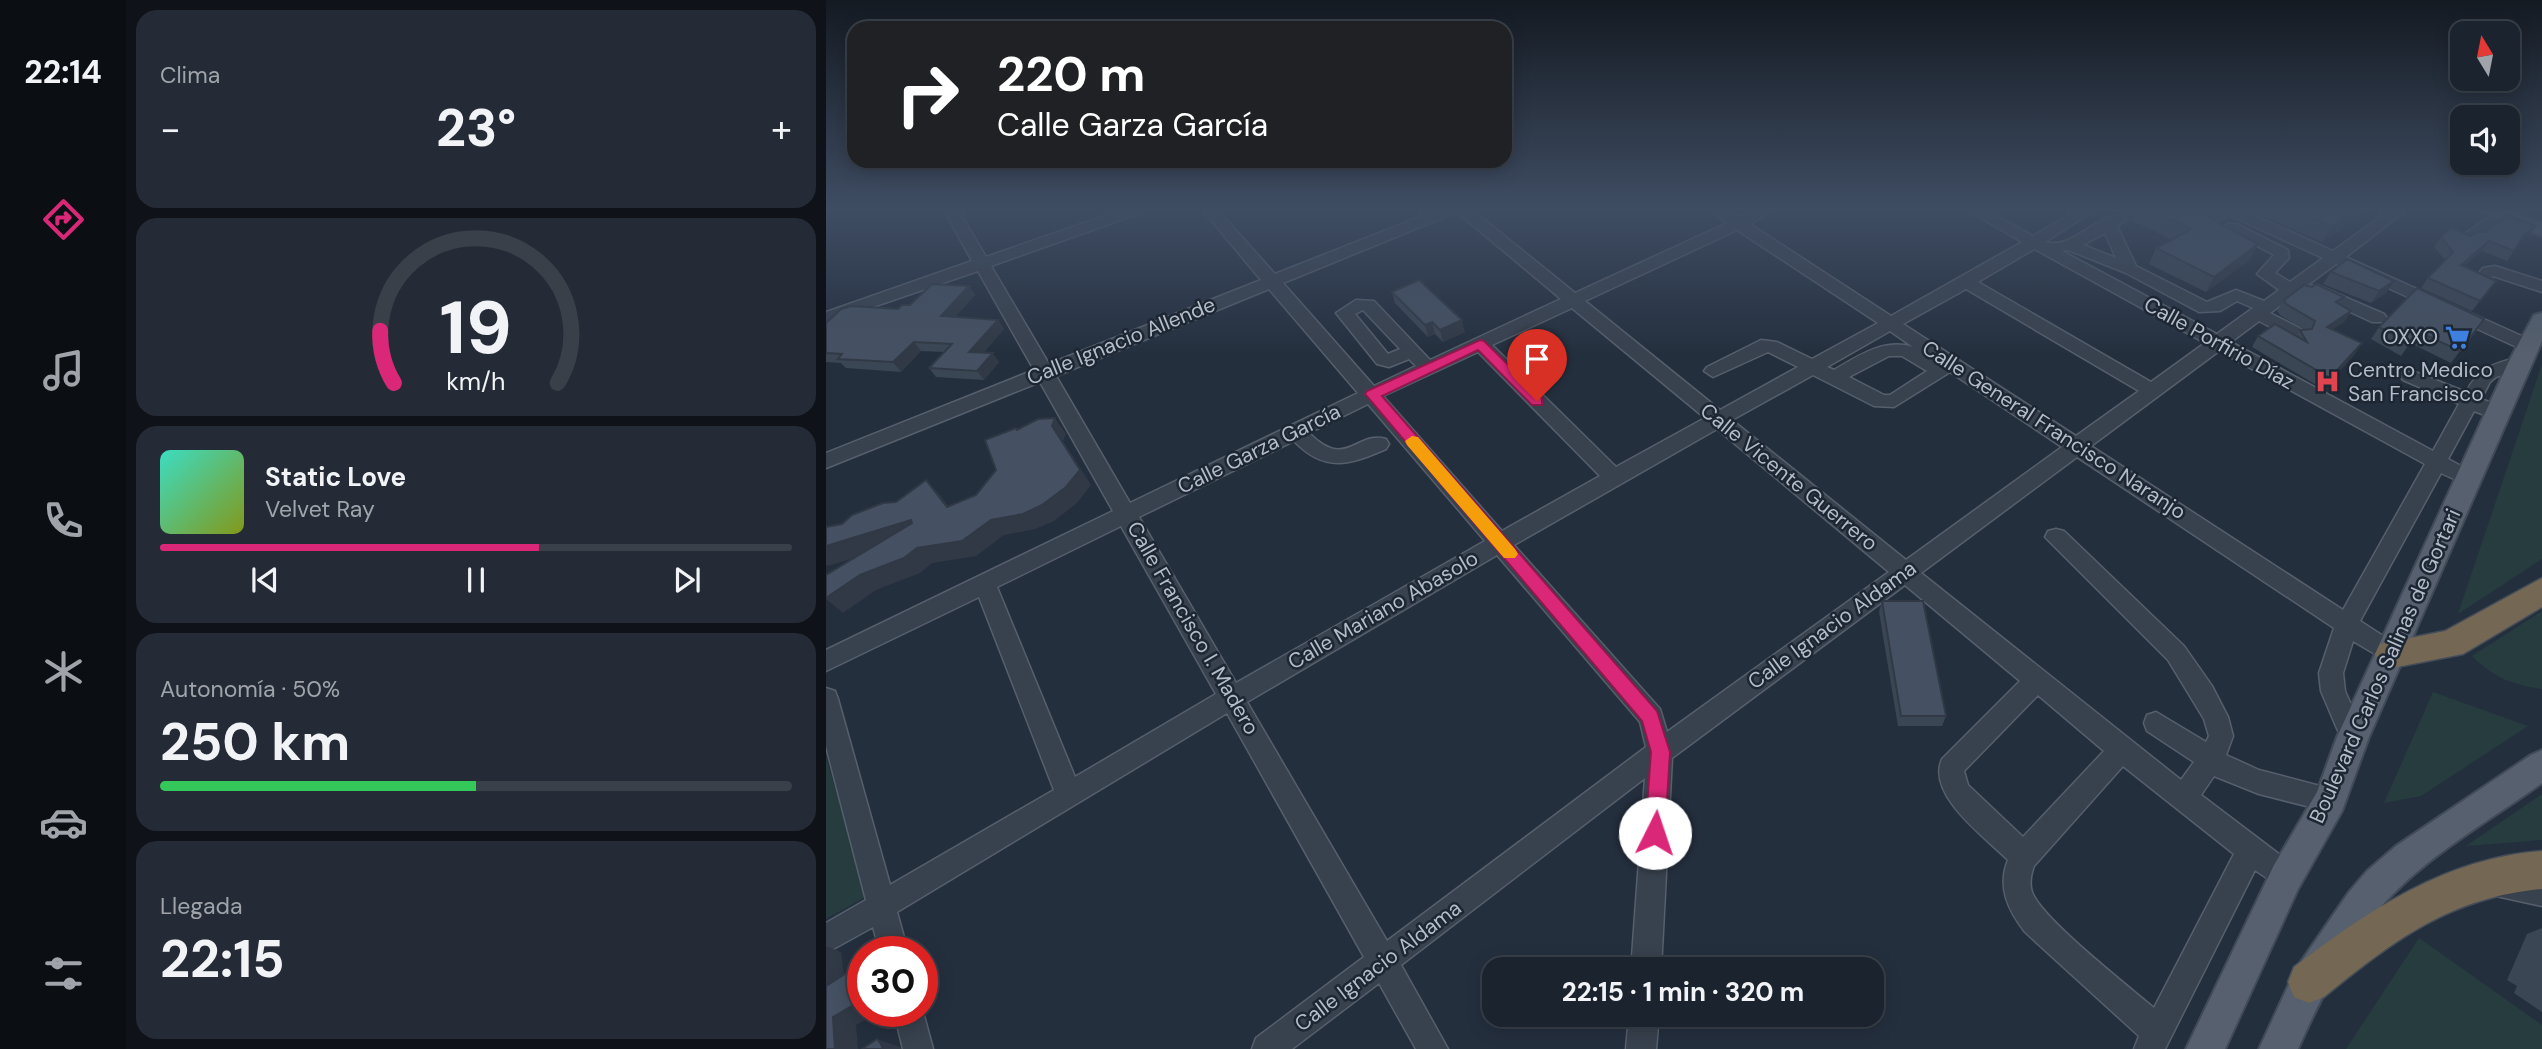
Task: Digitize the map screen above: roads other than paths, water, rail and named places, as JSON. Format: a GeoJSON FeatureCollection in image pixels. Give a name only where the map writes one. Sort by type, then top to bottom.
{"type":"FeatureCollection","features":[{"type":"Feature","properties":{"kind":"highway"},"geometry":{"type":"LineString","coordinates":[[2392,654],[2451,644],[2542,591]]}},
{"type":"Feature","properties":{"kind":"highway"},"geometry":{"type":"LineString","coordinates":[[2309,982],[2364,938],[2461,885],[2493,875],[2542,870]]}},
{"type":"Feature","properties":{"kind":"main road","name":"Boulevard Carlos Salinas de Gortari"},"geometry":{"type":"LineString","coordinates":[[2204,1049],[2286,877],[2330,800],[2353,737],[2392,654],[2467,478],[2530,343]]}},
{"type":"Feature","properties":{"kind":"main road"},"geometry":{"type":"LineString","coordinates":[[2278,1049],[2309,982],[2361,904],[2379,883],[2408,858],[2542,765]]}},
{"type":"Feature","properties":{"kind":"street","name":"Calle Francisco I. Madero"},"geometry":{"type":"LineString","coordinates":[[979,257],[1433,1049]]}},
{"type":"Feature","properties":{"kind":"street"},"geometry":{"type":"LineString","coordinates":[[826,317],[997,257]]}},
{"type":"Feature","properties":{"kind":"street"},"geometry":{"type":"LineString","coordinates":[[1251,257],[1641,702],[1651,717],[1660,752],[1647,957]]}},
{"type":"Feature","properties":{"kind":"street","name":"Calle Ignacio Allende"},"geometry":{"type":"LineString","coordinates":[[826,461],[1328,257]]}},
{"type":"Feature","properties":{"kind":"street","name":"Calle Vicente Guerrero"},"geometry":{"type":"LineString","coordinates":[[1522,257],[2122,750],[2286,877]]}},
{"type":"Feature","properties":{"kind":"street","name":"Calle Garza García"},"geometry":{"type":"LineString","coordinates":[[826,661],[1126,512],[1666,257]]}},
{"type":"Feature","properties":{"kind":"street","name":"Calle General Francisco Naranjo"},"geometry":{"type":"LineString","coordinates":[[1790,257],[1892,324],[1946,367],[2077,445],[2392,654]]}},
{"type":"Feature","properties":{"kind":"street","name":"Calle Mariano Abasolo"},"geometry":{"type":"LineString","coordinates":[[826,939],[1068,793],[1614,477],[2015,257]]}},
{"type":"Feature","properties":{"kind":"street","name":"Calle Porfirio Díaz"},"geometry":{"type":"LineString","coordinates":[[2061,257],[2467,478]]}},
{"type":"Feature","properties":{"kind":"street"},"geometry":{"type":"LineString","coordinates":[[2099,257],[2205,308],[2214,307],[2236,295],[2297,334]]}},
{"type":"Feature","properties":{"kind":"street"},"geometry":{"type":"LineString","coordinates":[[2126,257],[2129,269]]}},
{"type":"Feature","properties":{"kind":"street"},"geometry":{"type":"LineString","coordinates":[[2281,257],[2264,274],[2378,318]]}},
{"type":"Feature","properties":{"kind":"street"},"geometry":{"type":"LineString","coordinates":[[2334,257],[2530,343],[2483,378],[2347,624],[2331,673],[2333,691],[2353,737]]}},
{"type":"Feature","properties":{"kind":"street","name":"Calle Ignacio Aldama"},"geometry":{"type":"LineString","coordinates":[[1267,1049],[1660,752],[2334,257]]}},
{"type":"Feature","properties":{"kind":"street"},"geometry":{"type":"LineString","coordinates":[[2482,279],[2489,271],[2495,271],[2542,287]]}},
{"type":"Feature","properties":{"kind":"street"},"geometry":{"type":"LineString","coordinates":[[1966,282],[2152,391]]}},
{"type":"Feature","properties":{"kind":"street"},"geometry":{"type":"LineString","coordinates":[[1411,351],[1389,361],[1383,360],[1346,312],[1367,304],[1428,368]]}},
{"type":"Feature","properties":{"kind":"street"},"geometry":{"type":"LineString","coordinates":[[1320,335],[1351,321]]}},
{"type":"Feature","properties":{"kind":"street"},"geometry":{"type":"LineString","coordinates":[[1480,344],[1614,477]]}},
{"type":"Feature","properties":{"kind":"street"},"geometry":{"type":"LineString","coordinates":[[1713,371],[1762,346],[1770,346],[1881,401],[1894,401],[1946,367]]}},
{"type":"Feature","properties":{"kind":"street"},"geometry":{"type":"LineString","coordinates":[[1836,377],[1885,351],[1896,349],[1946,367]]}},
{"type":"Feature","properties":{"kind":"street"},"geometry":{"type":"LineString","coordinates":[[2409,376],[2498,413]]}},
{"type":"Feature","properties":{"kind":"street"},"geometry":{"type":"LineString","coordinates":[[1296,431],[1324,456],[1335,459],[1348,457],[1379,444]]}},
{"type":"Feature","properties":{"kind":"street"},"geometry":{"type":"LineString","coordinates":[[2056,537],[2163,639],[2190,671],[2219,726],[2220,740],[2183,798]]}},
{"type":"Feature","properties":{"kind":"street"},"geometry":{"type":"LineString","coordinates":[[984,582],[1068,793]]}},
{"type":"Feature","properties":{"kind":"street"},"geometry":{"type":"LineString","coordinates":[[2024,856],[1959,794],[1952,782],[1951,767],[2037,680]]}},
{"type":"Feature","properties":{"kind":"street"},"geometry":{"type":"LineString","coordinates":[[826,699],[890,936]]}},
{"type":"Feature","properties":{"kind":"street"},"geometry":{"type":"LineString","coordinates":[[2156,723],[2227,770],[2259,782],[2330,800]]}},
{"type":"Feature","properties":{"kind":"street"},"geometry":{"type":"LineString","coordinates":[[2122,750],[2024,856],[2017,869],[2015,882],[2028,915],[2154,1041],[2250,851]]}},
{"type":"Feature","properties":{"kind":"street"},"geometry":{"type":"LineString","coordinates":[[2476,881],[2542,892]]}},
{"type":"Feature","properties":{"kind":"street"},"geometry":{"type":"LineString","coordinates":[[913,1027],[918,1049]]}},
{"type":"Feature","properties":{"kind":"street"},"geometry":{"type":"LineString","coordinates":[[1641,1049],[1643,1027]]}},
{"type":"Feature","properties":{"kind":"place","name":"OXXO"},"geometry":{"type":"Point","coordinates":[2458,337]}},
{"type":"Feature","properties":{"kind":"place","name":"Centro Medico San Francisco"},"geometry":{"type":"Point","coordinates":[2328,382]}}]}
